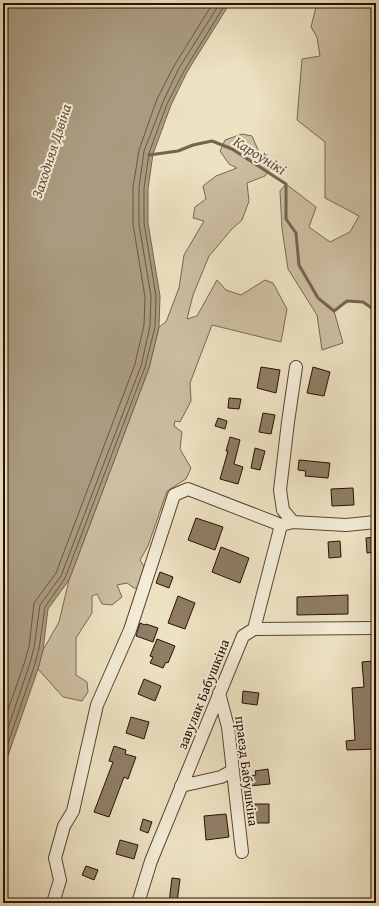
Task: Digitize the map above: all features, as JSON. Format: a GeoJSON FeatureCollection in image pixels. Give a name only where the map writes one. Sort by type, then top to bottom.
{"type":"FeatureCollection","features":[{"type":"Feature","properties":{"kind":"street"},"geometry":{"type":"LineString","coordinates":[[296,367],[280,490],[283,510],[287,523],[254,629],[376,628]]}},
{"type":"Feature","properties":{"kind":"street"},"geometry":{"type":"LineString","coordinates":[[53,903],[60,880],[55,858],[64,826],[73,811],[97,705],[130,630],[174,495],[188,489],[287,523],[346,525],[376,522]]}},
{"type":"Feature","properties":{"kind":"street","name":"завулак Бабушкіна"},"geometry":{"type":"LineString","coordinates":[[138,903],[151,861],[243,636],[254,629]]}},
{"type":"Feature","properties":{"kind":"street","name":"праезд Бабушкіна"},"geometry":{"type":"LineString","coordinates":[[219,693],[228,727],[242,852]]}},
{"type":"Feature","properties":{"kind":"street"},"geometry":{"type":"LineString","coordinates":[[181,786],[221,777],[232,771]]}},
{"type":"Feature","properties":{"kind":"shaded area"},"geometry":{"type":"Polygon","coordinates":[[[317,3],[376,3],[376,311],[363,302],[347,301],[334,311],[343,343],[322,350],[317,315],[288,269],[282,228],[280,191],[286,184],[316,207],[309,227],[330,242],[350,232],[359,216],[325,198],[325,142],[297,120],[302,59],[320,56],[317,37],[311,27],[317,3]]]}},
{"type":"Feature","properties":{"kind":"shaded area"},"geometry":{"type":"Polygon","coordinates":[[[242,134],[252,136],[262,159],[271,167],[265,176],[247,183],[249,201],[242,220],[232,229],[209,256],[193,295],[187,319],[197,316],[217,280],[226,290],[241,295],[265,280],[273,283],[287,309],[281,342],[212,325],[190,383],[191,401],[180,422],[175,421],[174,426],[182,432],[180,449],[191,468],[186,479],[167,491],[148,546],[140,560],[146,570],[140,588],[134,588],[127,583],[117,585],[122,597],[112,605],[102,604],[97,594],[92,596],[92,613],[76,638],[76,675],[87,682],[88,692],[82,701],[63,697],[38,669],[43,650],[59,622],[69,580],[149,368],[159,327],[166,322],[179,288],[184,255],[204,221],[193,218],[195,207],[206,199],[203,186],[216,176],[237,168],[229,164],[220,151],[225,140],[242,134]]]}},
{"type":"Feature","properties":{"kind":"water","name":"Заходняя Дзвіна"},"geometry":{"type":"Polygon","coordinates":[[[3,3],[230,3],[187,72],[171,105],[153,154],[148,189],[148,223],[160,296],[159,327],[149,368],[69,580],[48,609],[43,650],[38,669],[3,770],[3,3]]]}},
{"type":"Feature","properties":{"kind":"building"},"geometry":{"type":"Polygon","coordinates":[[[261,367],[280,370],[276,393],[257,388],[261,367]]]}},
{"type":"Feature","properties":{"kind":"building"},"geometry":{"type":"Polygon","coordinates":[[[313,367],[330,372],[324,396],[307,393],[313,367]]]}},
{"type":"Feature","properties":{"kind":"building"},"geometry":{"type":"Polygon","coordinates":[[[229,398],[241,399],[239,409],[228,408],[229,398]]]}},
{"type":"Feature","properties":{"kind":"building"},"geometry":{"type":"Polygon","coordinates":[[[263,413],[275,415],[271,434],[259,432],[263,413]]]}},
{"type":"Feature","properties":{"kind":"building"},"geometry":{"type":"Polygon","coordinates":[[[218,418],[227,421],[225,429],[215,426],[218,418]]]}},
{"type":"Feature","properties":{"kind":"building"},"geometry":{"type":"Polygon","coordinates":[[[230,437],[240,440],[234,464],[243,467],[238,484],[220,479],[228,451],[226,451],[230,437]]]}},
{"type":"Feature","properties":{"kind":"building"},"geometry":{"type":"Polygon","coordinates":[[[255,448],[265,451],[260,470],[251,468],[255,448]]]}},
{"type":"Feature","properties":{"kind":"building"},"geometry":{"type":"Polygon","coordinates":[[[299,460],[330,463],[328,478],[305,476],[306,471],[298,470],[299,460]]]}},
{"type":"Feature","properties":{"kind":"building"},"geometry":{"type":"Polygon","coordinates":[[[353,488],[354,505],[332,506],[331,489],[353,488]]]}},
{"type":"Feature","properties":{"kind":"building"},"geometry":{"type":"Polygon","coordinates":[[[196,518],[223,527],[215,550],[188,540],[196,518]]]}},
{"type":"Feature","properties":{"kind":"building"},"geometry":{"type":"Polygon","coordinates":[[[376,537],[376,552],[367,553],[366,538],[376,537]]]}},
{"type":"Feature","properties":{"kind":"building"},"geometry":{"type":"Polygon","coordinates":[[[340,541],[341,557],[329,558],[328,542],[340,541]]]}},
{"type":"Feature","properties":{"kind":"building"},"geometry":{"type":"Polygon","coordinates":[[[221,547],[249,558],[240,583],[212,572],[221,547]]]}},
{"type":"Feature","properties":{"kind":"building"},"geometry":{"type":"Polygon","coordinates":[[[160,572],[173,577],[169,588],[156,583],[160,572]]]}},
{"type":"Feature","properties":{"kind":"building"},"geometry":{"type":"Polygon","coordinates":[[[348,595],[348,614],[297,615],[297,597],[348,595]]]}},
{"type":"Feature","properties":{"kind":"building"},"geometry":{"type":"Polygon","coordinates":[[[178,596],[195,603],[185,629],[168,623],[178,596]]]}},
{"type":"Feature","properties":{"kind":"building"},"geometry":{"type":"Polygon","coordinates":[[[140,623],[158,628],[153,642],[136,636],[140,623]]]}},
{"type":"Feature","properties":{"kind":"building"},"geometry":{"type":"Polygon","coordinates":[[[157,639],[175,646],[168,663],[166,662],[163,668],[150,663],[153,657],[150,656],[157,639]]]}},
{"type":"Feature","properties":{"kind":"building"},"geometry":{"type":"Polygon","coordinates":[[[373,661],[376,713],[376,749],[347,750],[346,741],[355,740],[352,688],[364,687],[362,662],[373,661]]]}},
{"type":"Feature","properties":{"kind":"building"},"geometry":{"type":"Polygon","coordinates":[[[144,679],[161,686],[155,701],[138,694],[144,679]]]}},
{"type":"Feature","properties":{"kind":"building"},"geometry":{"type":"Polygon","coordinates":[[[243,691],[259,693],[257,705],[242,703],[243,691]]]}},
{"type":"Feature","properties":{"kind":"building"},"geometry":{"type":"Polygon","coordinates":[[[131,717],[149,722],[144,739],[126,733],[131,717]]]}},
{"type":"Feature","properties":{"kind":"building"},"geometry":{"type":"Polygon","coordinates":[[[114,746],[126,750],[125,754],[136,757],[128,779],[124,777],[109,817],[94,812],[113,762],[109,761],[114,746]]]}},
{"type":"Feature","properties":{"kind":"building"},"geometry":{"type":"Polygon","coordinates":[[[268,769],[270,784],[249,786],[248,776],[256,775],[255,771],[268,769]]]}},
{"type":"Feature","properties":{"kind":"building"},"geometry":{"type":"Polygon","coordinates":[[[250,804],[269,804],[269,823],[250,823],[250,804]]]}},
{"type":"Feature","properties":{"kind":"building"},"geometry":{"type":"Polygon","coordinates":[[[226,814],[229,837],[206,840],[204,816],[226,814]]]}},
{"type":"Feature","properties":{"kind":"building"},"geometry":{"type":"Polygon","coordinates":[[[143,819],[152,822],[148,833],[140,830],[143,819]]]}},
{"type":"Feature","properties":{"kind":"building"},"geometry":{"type":"Polygon","coordinates":[[[120,840],[138,845],[134,859],[116,854],[120,840]]]}},
{"type":"Feature","properties":{"kind":"building"},"geometry":{"type":"Polygon","coordinates":[[[86,866],[98,870],[94,880],[82,875],[86,866]]]}},
{"type":"Feature","properties":{"kind":"building"},"geometry":{"type":"Polygon","coordinates":[[[172,878],[180,879],[177,903],[169,903],[172,878]]]}},
{"type":"Feature","properties":{"kind":"waterway","name":"Кароўнікі"},"geometry":{"type":"LineString","coordinates":[[149,155],[178,151],[193,145],[212,141],[232,149],[286,184],[286,219],[296,233],[299,265],[318,298],[334,311],[347,301],[363,302],[376,311]]}}]}
